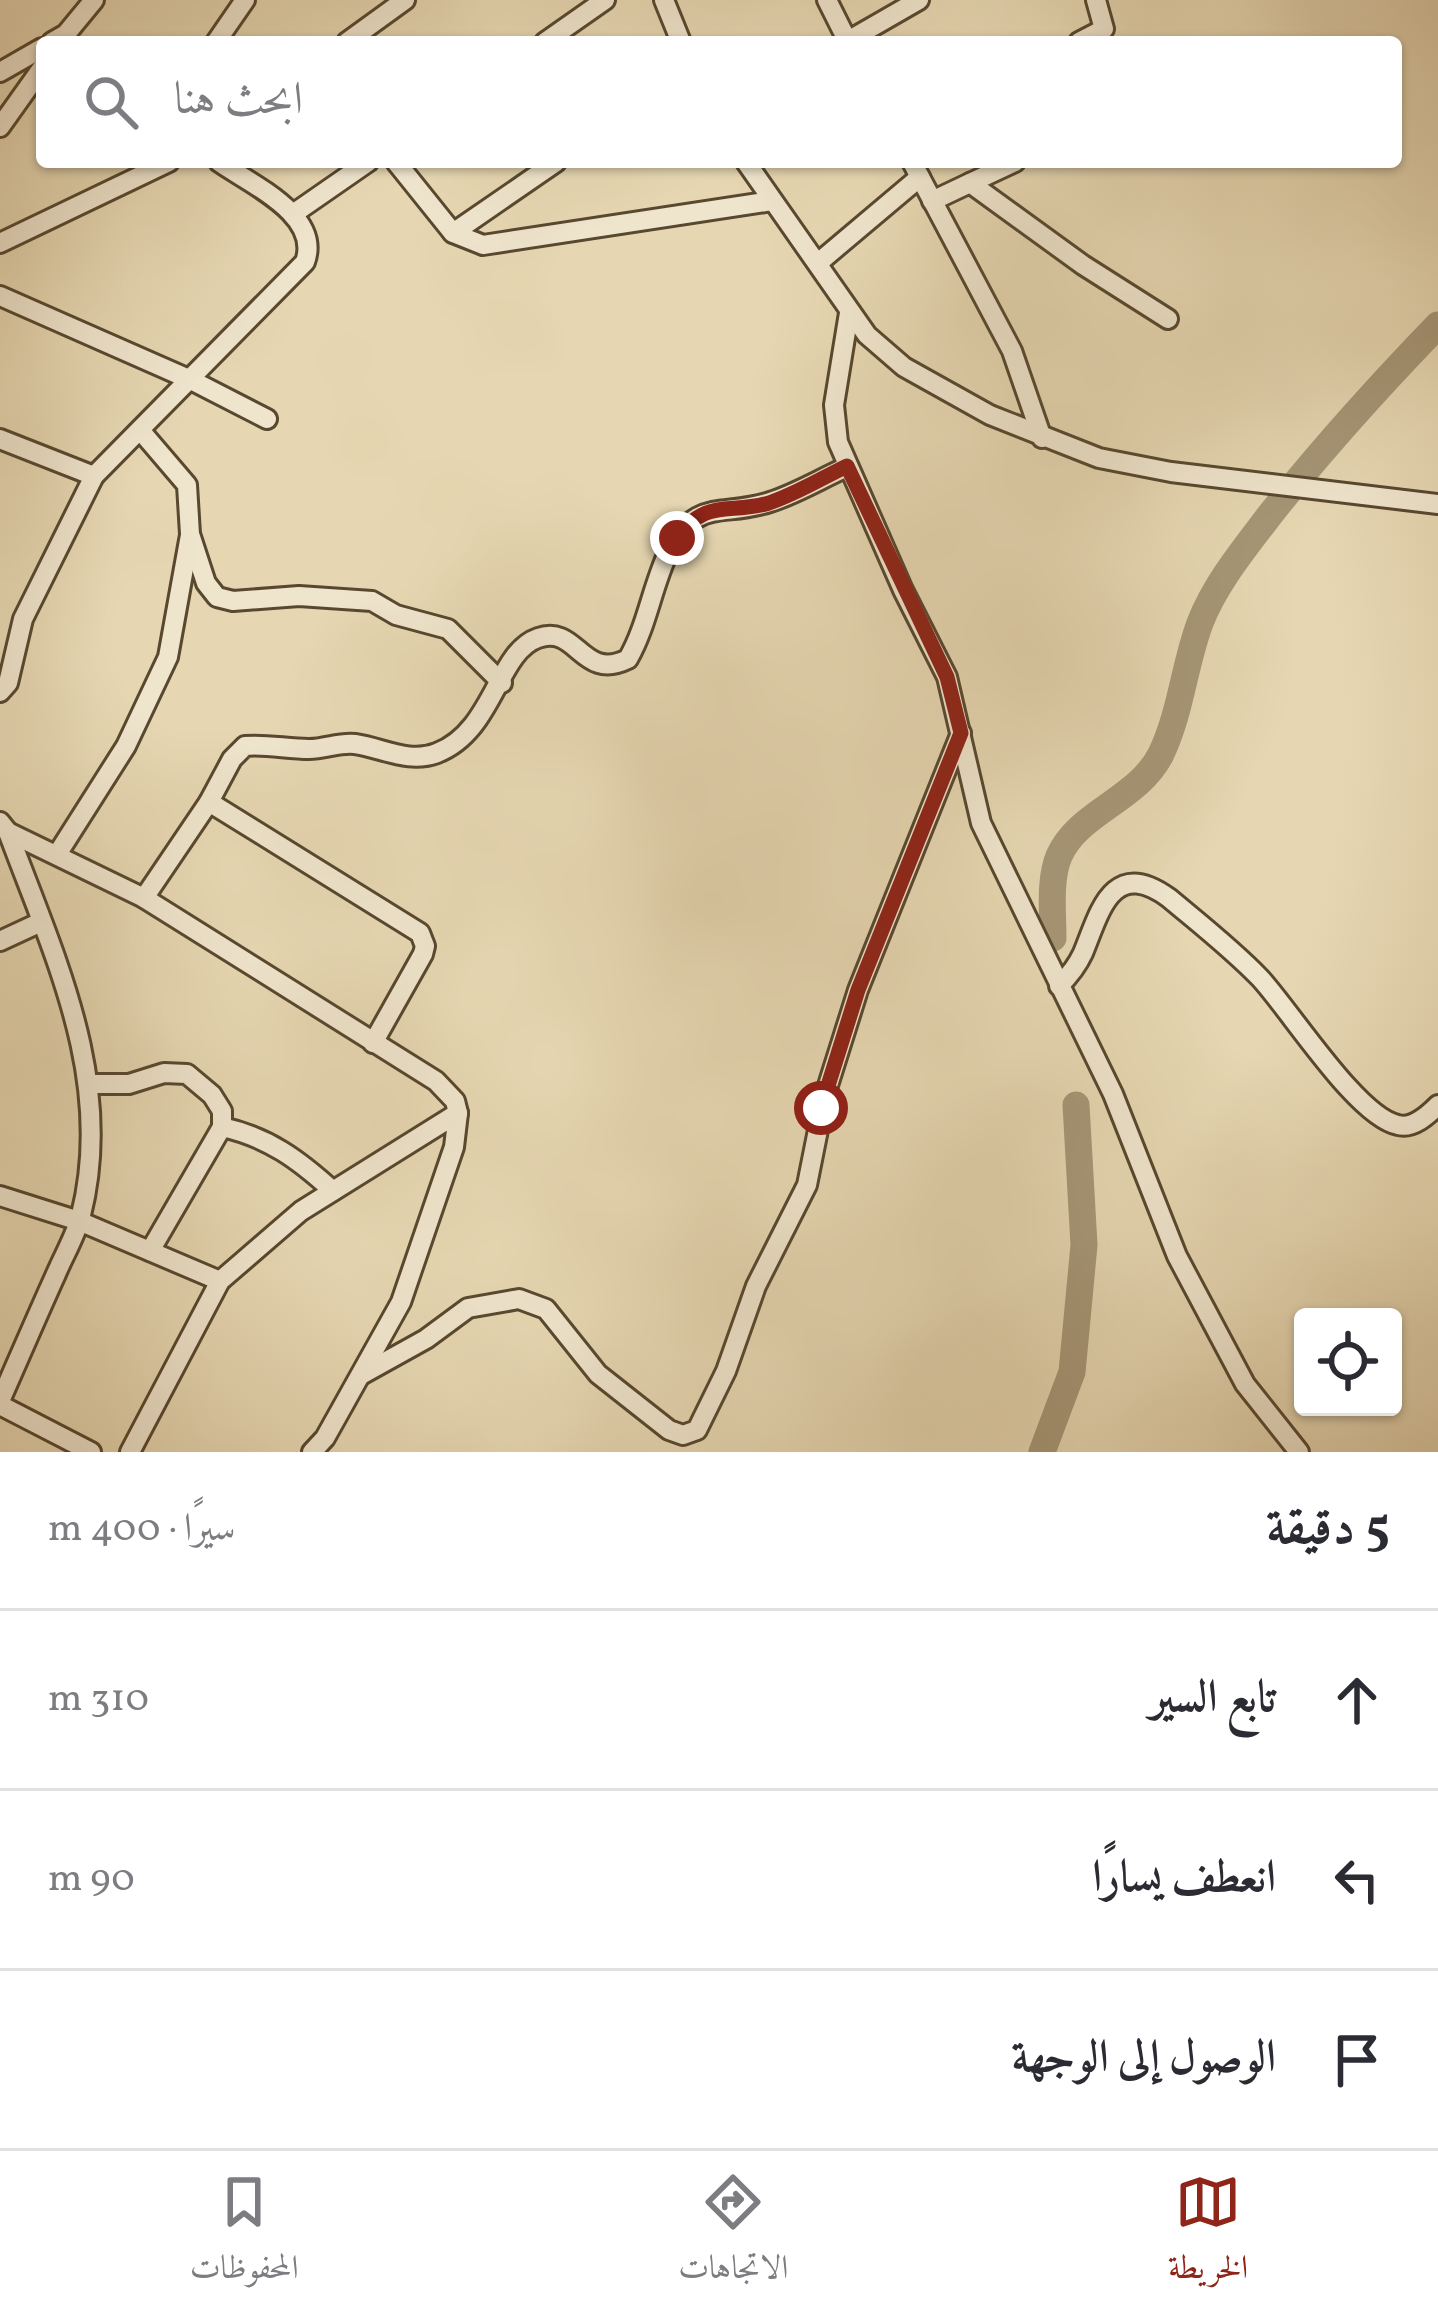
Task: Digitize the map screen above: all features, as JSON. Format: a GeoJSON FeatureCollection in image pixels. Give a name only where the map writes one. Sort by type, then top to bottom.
{"type":"FeatureCollection","features":[{"type":"Feature","properties":{"kind":"street"},"geometry":{"type":"LineString","coordinates":[[67,36],[94,0]]}},
{"type":"Feature","properties":{"kind":"street"},"geometry":{"type":"LineString","coordinates":[[221,36],[245,0]]}},
{"type":"Feature","properties":{"kind":"street"},"geometry":{"type":"LineString","coordinates":[[354,36],[403,0]]}},
{"type":"Feature","properties":{"kind":"street"},"geometry":{"type":"LineString","coordinates":[[554,36],[605,0]]}},
{"type":"Feature","properties":{"kind":"street"},"geometry":{"type":"LineString","coordinates":[[664,0],[679,36]]}},
{"type":"Feature","properties":{"kind":"street"},"geometry":{"type":"LineString","coordinates":[[827,0],[844,36]]}},
{"type":"Feature","properties":{"kind":"street"},"geometry":{"type":"LineString","coordinates":[[857,36],[919,0]]}},
{"type":"Feature","properties":{"kind":"street"},"geometry":{"type":"LineString","coordinates":[[1096,0],[1105,35]]}},
{"type":"Feature","properties":{"kind":"street"},"geometry":{"type":"LineString","coordinates":[[0,73],[36,52]]}},
{"type":"Feature","properties":{"kind":"street"},"geometry":{"type":"LineString","coordinates":[[0,128],[36,77]]}},
{"type":"Feature","properties":{"kind":"street"},"geometry":{"type":"LineString","coordinates":[[0,243],[156,168]]}},
{"type":"Feature","properties":{"kind":"street"},"geometry":{"type":"LineString","coordinates":[[0,692],[8,683],[22,620],[94,476],[305,262],[309,251],[306,232],[293,214],[228,168]]}},
{"type":"Feature","properties":{"kind":"street"},"geometry":{"type":"LineString","coordinates":[[293,214],[359,168]]}},
{"type":"Feature","properties":{"kind":"street"},"geometry":{"type":"LineString","coordinates":[[401,168],[453,233],[476,243],[496,244],[772,201]]}},
{"type":"Feature","properties":{"kind":"street"},"geometry":{"type":"LineString","coordinates":[[453,233],[547,168]]}},
{"type":"Feature","properties":{"kind":"street"},"geometry":{"type":"LineString","coordinates":[[750,168],[866,334],[904,367],[991,415],[1099,458],[1437,507]]}},
{"type":"Feature","properties":{"kind":"street"},"geometry":{"type":"LineString","coordinates":[[932,201],[1002,168]]}},
{"type":"Feature","properties":{"kind":"street"},"geometry":{"type":"LineString","coordinates":[[818,263],[916,170],[1012,351],[1042,438]]}},
{"type":"Feature","properties":{"kind":"street"},"geometry":{"type":"LineString","coordinates":[[970,183],[1168,320]]}},
{"type":"Feature","properties":{"kind":"street"},"geometry":{"type":"LineString","coordinates":[[0,296],[191,380],[267,419]]}},
{"type":"Feature","properties":{"kind":"street"},"geometry":{"type":"LineString","coordinates":[[849,313],[834,422],[847,466],[947,677],[981,823],[1113,1094],[1177,1256],[1245,1384],[1299,1452]]}},
{"type":"Feature","properties":{"kind":"street"},"geometry":{"type":"LineString","coordinates":[[58,853],[125,746],[170,650],[190,534],[187,485],[140,430]]}},
{"type":"Feature","properties":{"kind":"street"},"geometry":{"type":"LineString","coordinates":[[0,440],[94,476]]}},
{"type":"Feature","properties":{"kind":"street"},"geometry":{"type":"LineString","coordinates":[[144,898],[232,759],[245,746],[312,749],[344,744],[403,756],[435,754],[481,719],[519,650],[542,637],[567,639],[589,661],[600,665],[628,659],[670,551],[697,515],[775,501],[847,466]]}},
{"type":"Feature","properties":{"kind":"street"},"geometry":{"type":"LineString","coordinates":[[190,534],[206,583],[217,597],[233,602],[299,596],[372,601],[396,615],[448,629],[502,683]]}},
{"type":"Feature","properties":{"kind":"street"},"geometry":{"type":"LineString","coordinates":[[363,1374],[426,1339],[468,1308],[519,1299],[546,1309],[598,1374],[669,1430],[683,1435],[697,1430],[726,1371],[757,1286],[806,1185],[825,1095],[858,990],[961,733]]}},
{"type":"Feature","properties":{"kind":"street"},"geometry":{"type":"LineString","coordinates":[[209,802],[420,933],[423,954],[373,1043]]}},
{"type":"Feature","properties":{"kind":"street"},"geometry":{"type":"LineString","coordinates":[[4,827],[144,898],[436,1081],[454,1101],[458,1113],[454,1148],[401,1302],[326,1438],[312,1452]]}},
{"type":"Feature","properties":{"kind":"street"},"geometry":{"type":"LineString","coordinates":[[4,827],[83,1042],[90,1156],[79,1221],[0,1403],[91,1452]]}},
{"type":"Feature","properties":{"kind":"street"},"geometry":{"type":"LineString","coordinates":[[1059,986],[1083,954],[1094,916],[1107,896],[1134,886],[1152,888],[1262,980],[1372,1110],[1400,1126],[1418,1121],[1438,1106]]}},
{"type":"Feature","properties":{"kind":"street"},"geometry":{"type":"LineString","coordinates":[[0,941],[41,922]]}},
{"type":"Feature","properties":{"kind":"street"},"geometry":{"type":"LineString","coordinates":[[89,1084],[130,1084],[170,1072],[187,1074],[212,1095],[222,1112],[222,1126],[150,1251]]}},
{"type":"Feature","properties":{"kind":"street"},"geometry":{"type":"LineString","coordinates":[[130,1452],[220,1281],[301,1211],[458,1113]]}},
{"type":"Feature","properties":{"kind":"street"},"geometry":{"type":"LineString","coordinates":[[222,1126],[260,1136],[333,1191]]}},
{"type":"Feature","properties":{"kind":"street"},"geometry":{"type":"LineString","coordinates":[[0,1196],[79,1221],[220,1281]]}},
{"type":"Feature","properties":{"kind":"waterway"},"geometry":{"type":"LineString","coordinates":[[1053,938],[1053,886],[1059,856],[1080,828],[1138,783],[1161,754],[1200,623],[1222,581],[1309,467],[1438,325]]}},
{"type":"Feature","properties":{"kind":"waterway"},"geometry":{"type":"LineString","coordinates":[[1042,1452],[1072,1372],[1084,1245],[1076,1105]]}},
{"type":"Feature","properties":{"kind":"route"},"geometry":{"type":"LineString","coordinates":[[677,538],[704,512],[775,501],[847,466],[947,677],[961,733],[858,990],[821,1108]]}}]}
